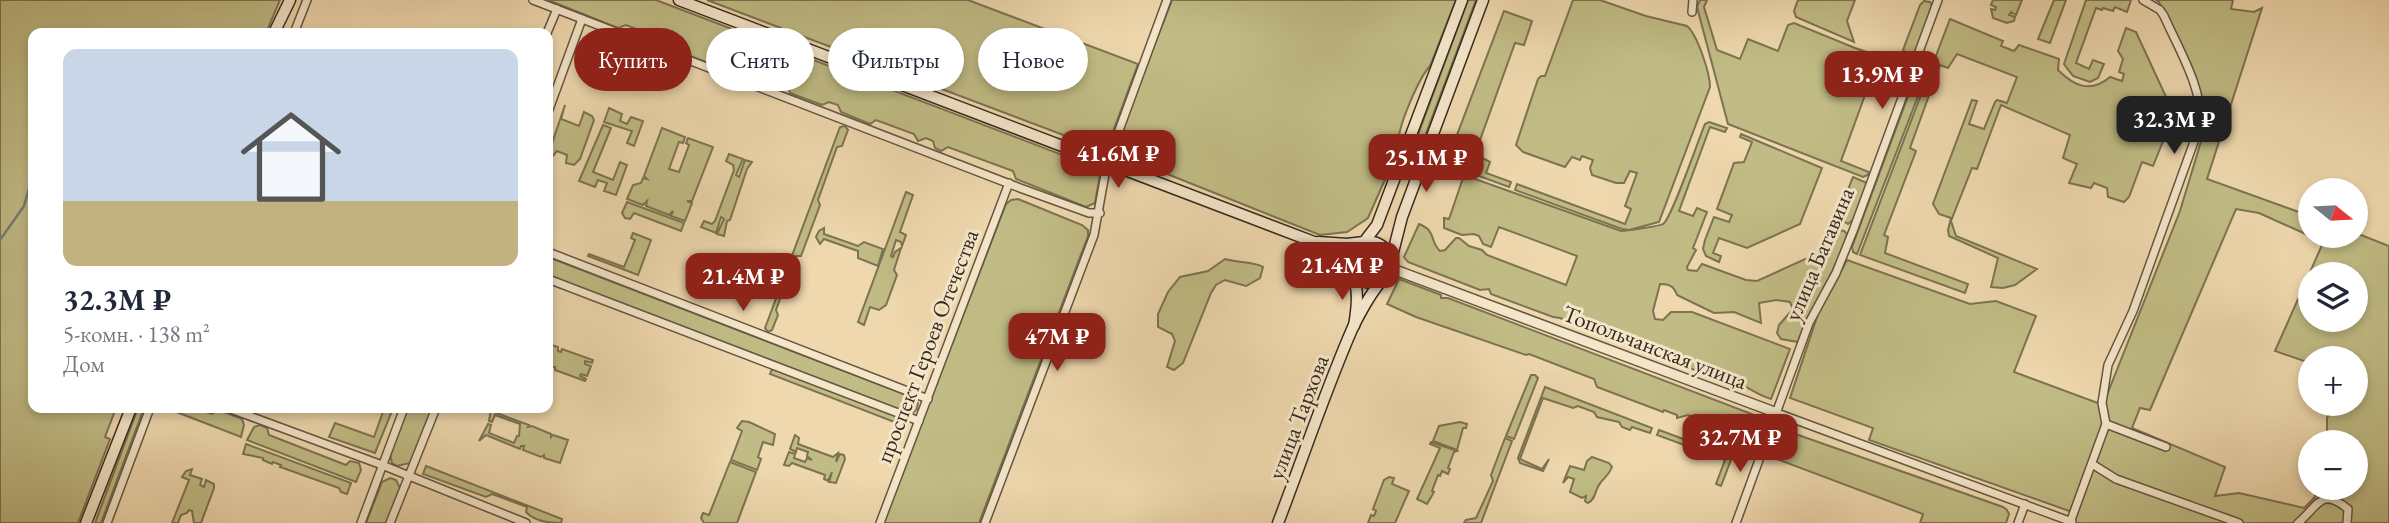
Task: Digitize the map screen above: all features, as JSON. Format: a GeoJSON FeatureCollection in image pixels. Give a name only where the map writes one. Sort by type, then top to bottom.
{"type":"FeatureCollection","features":[{"type":"Feature","properties":{"kind":"main road"},"geometry":{"type":"LineString","coordinates":[[276,28],[290,0]]}},
{"type":"Feature","properties":{"kind":"main road"},"geometry":{"type":"LineString","coordinates":[[679,0],[1314,242],[1335,256],[1352,275],[1364,283],[1374,283],[1382,279],[1390,264],[1395,239],[1418,172],[1483,0]]}},
{"type":"Feature","properties":{"kind":"main road"},"geometry":{"type":"LineString","coordinates":[[1352,275],[1350,256],[1355,247],[1364,242],[1381,217],[1462,0]]}},
{"type":"Feature","properties":{"kind":"main road"},"geometry":{"type":"LineString","coordinates":[[1401,165],[1418,172]]}},
{"type":"Feature","properties":{"kind":"main road"},"geometry":{"type":"LineString","coordinates":[[1314,242],[1373,242],[1388,251],[1390,264]]}},
{"type":"Feature","properties":{"kind":"main road","name":"улица Тархова"},"geometry":{"type":"LineString","coordinates":[[1352,275],[1358,298],[1354,326]]}},
{"type":"Feature","properties":{"kind":"main road","name":"улица Тархова"},"geometry":{"type":"LineString","coordinates":[[1278,523],[1354,326],[1382,279]]}},
{"type":"Feature","properties":{"kind":"main road"},"geometry":{"type":"LineString","coordinates":[[86,523],[129,413]]}},
{"type":"Feature","properties":{"kind":"street"},"geometry":{"type":"LineString","coordinates":[[296,28],[307,0]]}},
{"type":"Feature","properties":{"kind":"street"},"geometry":{"type":"LineString","coordinates":[[533,0],[1009,183],[1089,213],[1100,213]]}},
{"type":"Feature","properties":{"kind":"street"},"geometry":{"type":"LineString","coordinates":[[985,523],[1094,235],[1107,163],[1167,0]]}},
{"type":"Feature","properties":{"kind":"street"},"geometry":{"type":"LineString","coordinates":[[1692,12],[1693,0]]}},
{"type":"Feature","properties":{"kind":"street","name":"улица Батавина"},"geometry":{"type":"LineString","coordinates":[[1736,523],[1809,323],[1836,273],[1853,231],[1938,0]]}},
{"type":"Feature","properties":{"kind":"street"},"geometry":{"type":"LineString","coordinates":[[2072,521],[2106,424],[2102,403],[2108,365],[2133,311],[2200,125],[2202,109],[2164,16],[2160,10],[2144,0]]}},
{"type":"Feature","properties":{"kind":"street"},"geometry":{"type":"LineString","coordinates":[[549,28],[556,9]]}},
{"type":"Feature","properties":{"kind":"street"},"geometry":{"type":"LineString","coordinates":[[553,98],[582,19]]}},
{"type":"Feature","properties":{"kind":"street","name":"проспект Героев Отечества"},"geometry":{"type":"LineString","coordinates":[[880,523],[1009,183]]}},
{"type":"Feature","properties":{"kind":"street"},"geometry":{"type":"LineString","coordinates":[[553,255],[928,399]]}},
{"type":"Feature","properties":{"kind":"street","name":"Топольчанская улица"},"geometry":{"type":"LineString","coordinates":[[1390,264],[1777,413],[2072,521]]}},
{"type":"Feature","properties":{"kind":"street"},"geometry":{"type":"LineString","coordinates":[[553,281],[919,421]]}},
{"type":"Feature","properties":{"kind":"street"},"geometry":{"type":"LineString","coordinates":[[107,523],[148,413]]}},
{"type":"Feature","properties":{"kind":"street"},"geometry":{"type":"LineString","coordinates":[[242,413],[382,465],[408,478],[526,523]]}},
{"type":"Feature","properties":{"kind":"street"},"geometry":{"type":"LineString","coordinates":[[361,523],[402,413]]}},
{"type":"Feature","properties":{"kind":"street"},"geometry":{"type":"LineString","coordinates":[[390,523],[434,413]]}},
{"type":"Feature","properties":{"kind":"street"},"geometry":{"type":"LineString","coordinates":[[2106,424],[2166,447]]}},
{"type":"Feature","properties":{"kind":"street"},"geometry":{"type":"LineString","coordinates":[[2092,464],[2116,479],[2239,523]]}},
{"type":"Feature","properties":{"kind":"street"},"geometry":{"type":"LineString","coordinates":[[2298,523],[2326,498],[2335,499],[2348,509],[2347,523]]}},
{"type":"Feature","properties":{"kind":"street"},"geometry":{"type":"LineString","coordinates":[[2018,523],[2025,504]]}},
{"type":"Feature","properties":{"kind":"shaded area"},"geometry":{"type":"Polygon","coordinates":[[[0,0],[280,0],[268,28],[28,28],[28,413],[114,413],[105,437],[110,439],[78,523],[0,523],[0,0]]]}},
{"type":"Feature","properties":{"kind":"shaded area"},"geometry":{"type":"Polygon","coordinates":[[[548,0],[656,0],[729,28],[706,28],[706,62],[692,57],[692,28],[634,28],[626,25],[618,28],[548,0]]]}},
{"type":"Feature","properties":{"kind":"shaded area"},"geometry":{"type":"Polygon","coordinates":[[[707,0],[968,0],[1042,28],[978,28],[978,91],[1088,91],[1088,45],[1138,64],[1108,145],[1104,148],[1095,147],[947,91],[964,91],[964,28],[828,28],[828,46],[814,41],[814,28],[781,28],[707,0]]]}},
{"type":"Feature","properties":{"kind":"shaded area"},"geometry":{"type":"Polygon","coordinates":[[[1172,0],[1456,0],[1430,66],[1408,106],[1400,131],[1399,148],[1368,218],[1347,232],[1320,235],[1117,154],[1116,144],[1172,0]]]}},
{"type":"Feature","properties":{"kind":"shaded area"},"geometry":{"type":"Polygon","coordinates":[[[1468,0],[1476,0],[1412,165],[1409,159],[1468,0]]]}},
{"type":"Feature","properties":{"kind":"shaded area"},"geometry":{"type":"Polygon","coordinates":[[[1573,0],[1600,0],[1646,16],[1687,26],[1702,54],[1710,87],[1659,222],[1629,230],[1622,229],[1515,190],[1517,184],[1625,224],[1631,209],[1625,206],[1637,173],[1630,171],[1624,183],[1616,183],[1592,175],[1590,168],[1593,160],[1582,156],[1580,160],[1572,157],[1565,167],[1523,152],[1516,145],[1538,79],[1545,76],[1573,0]]]}},
{"type":"Feature","properties":{"kind":"shaded area"},"geometry":{"type":"Polygon","coordinates":[[[1700,0],[1707,0],[1704,7],[1717,50],[1740,59],[1748,39],[1778,51],[1788,25],[1794,23],[1887,59],[1877,88],[1868,87],[1841,161],[1869,172],[1868,175],[1863,177],[1728,124],[1697,7],[1700,0]]]}},
{"type":"Feature","properties":{"kind":"shaded area"},"geometry":{"type":"Polygon","coordinates":[[[1798,0],[1855,0],[1847,21],[1854,42],[1796,17],[1794,11],[1798,0]]]}},
{"type":"Feature","properties":{"kind":"shaded area"},"geometry":{"type":"Polygon","coordinates":[[[1993,0],[2022,0],[2016,15],[2011,12],[2009,15],[2015,17],[2014,21],[2007,23],[1993,18],[1991,9],[1995,10],[1996,7],[1991,5],[1993,0]]]}},
{"type":"Feature","properties":{"kind":"shaded area"},"geometry":{"type":"Polygon","coordinates":[[[2054,0],[2066,0],[2050,43],[2038,39],[2054,0]]]}},
{"type":"Feature","properties":{"kind":"shaded area"},"geometry":{"type":"Polygon","coordinates":[[[2086,0],[2131,0],[2127,12],[2115,7],[2113,11],[2096,8],[2076,63],[2089,69],[2093,60],[2104,64],[2098,78],[2090,82],[2073,76],[2064,64],[2086,0]]]}},
{"type":"Feature","properties":{"kind":"shaded area"},"geometry":{"type":"Polygon","coordinates":[[[2156,0],[2233,0],[2231,9],[2254,12],[2262,8],[2207,179],[2298,212],[2298,231],[2259,213],[2236,209],[2150,410],[2140,408],[2132,428],[2225,467],[2215,496],[2239,493],[2304,508],[2312,500],[2368,500],[2368,430],[2327,430],[2327,418],[2368,416],[2368,346],[2298,346],[2298,359],[2275,351],[2298,299],[2298,332],[2368,332],[2368,262],[2314,262],[2321,248],[2368,248],[2368,238],[2389,246],[2389,523],[2071,523],[2075,513],[1869,440],[1873,428],[1790,398],[1818,314],[1847,260],[1970,304],[1996,301],[2036,316],[2014,372],[2103,405],[2180,211],[2209,115],[2156,0]]]}},
{"type":"Feature","properties":{"kind":"shaded area"},"geometry":{"type":"Polygon","coordinates":[[[1924,1],[1930,2],[1932,6],[1915,55],[1911,57],[1903,50],[1920,5],[1924,1]]]}},
{"type":"Feature","properties":{"kind":"shaded area"},"geometry":{"type":"Polygon","coordinates":[[[1504,11],[1532,21],[1524,45],[1515,43],[1475,154],[1490,162],[1486,173],[1511,182],[1509,187],[1446,164],[1504,11]]]}},
{"type":"Feature","properties":{"kind":"shaded area"},"geometry":{"type":"Polygon","coordinates":[[[1950,19],[2003,41],[2001,46],[2014,51],[2019,45],[2059,59],[2058,70],[2071,81],[2083,86],[2096,85],[2110,77],[2122,81],[2124,74],[2119,72],[2123,59],[2118,51],[2126,28],[2136,32],[2174,114],[2153,166],[2142,162],[2129,197],[2124,202],[2108,197],[2107,188],[2094,183],[2091,188],[2069,183],[2077,164],[2063,158],[2070,135],[2001,105],[1977,169],[1972,168],[1951,221],[1956,236],[2037,269],[2015,285],[1991,287],[1998,258],[1949,236],[1951,218],[1939,214],[1933,204],[1972,100],[1977,101],[1969,124],[1984,129],[1995,102],[1997,100],[2007,103],[2017,77],[1957,54],[1948,68],[1940,65],[1910,148],[1916,151],[1884,235],[1888,237],[1885,253],[1968,284],[1965,293],[1860,255],[1950,19]]]}},
{"type":"Feature","properties":{"kind":"shaded area"},"geometry":{"type":"Polygon","coordinates":[[[1923,56],[1932,60],[1857,254],[1852,247],[1923,56]]]}},
{"type":"Feature","properties":{"kind":"shaded area"},"geometry":{"type":"Polygon","coordinates":[[[814,60],[828,66],[828,91],[895,91],[1094,167],[1100,175],[1095,203],[1086,207],[1016,179],[1013,171],[948,147],[941,151],[935,148],[933,141],[926,138],[918,141],[914,134],[876,120],[870,124],[841,112],[838,105],[829,102],[822,105],[789,91],[814,91],[814,60]]]}},
{"type":"Feature","properties":{"kind":"shaded area"},"geometry":{"type":"Polygon","coordinates":[[[565,105],[561,119],[579,126],[584,112],[592,116],[594,120],[580,159],[574,165],[566,163],[567,155],[557,151],[553,156],[553,140],[565,105]]]}},
{"type":"Feature","properties":{"kind":"shaded area"},"geometry":{"type":"Polygon","coordinates":[[[609,108],[622,114],[620,121],[627,124],[631,117],[643,121],[634,146],[627,143],[632,131],[604,122],[609,108]]]}},
{"type":"Feature","properties":{"kind":"shaded area"},"geometry":{"type":"Polygon","coordinates":[[[1709,122],[1727,128],[1725,132],[1710,127],[1679,211],[1693,216],[1697,208],[1707,212],[1688,270],[1697,271],[1702,264],[1746,280],[1757,281],[1823,251],[1839,230],[1847,234],[1837,262],[1798,342],[1781,339],[1777,333],[1779,325],[1793,309],[1790,302],[1776,300],[1759,303],[1761,323],[1734,312],[1714,313],[1677,295],[1671,286],[1660,284],[1653,311],[1655,319],[1663,320],[1671,312],[1692,312],[1790,349],[1771,399],[1740,384],[1721,380],[1491,294],[1489,289],[1480,290],[1408,262],[1404,257],[1419,224],[1431,233],[1440,251],[1459,238],[1487,255],[1566,285],[1577,256],[1499,227],[1491,247],[1483,244],[1479,236],[1462,235],[1444,228],[1444,218],[1449,219],[1464,175],[1621,231],[1656,226],[1667,219],[1705,124],[1709,122]]]}},
{"type":"Feature","properties":{"kind":"shaded area"},"geometry":{"type":"Polygon","coordinates":[[[603,125],[611,128],[593,172],[613,180],[620,162],[627,165],[616,195],[604,191],[607,183],[598,180],[595,187],[579,181],[603,125]]]}},
{"type":"Feature","properties":{"kind":"shaded area"},"geometry":{"type":"Polygon","coordinates":[[[845,126],[848,130],[842,146],[837,147],[801,256],[796,256],[776,310],[778,315],[772,330],[768,332],[765,328],[840,127],[845,126]]]}},
{"type":"Feature","properties":{"kind":"shaded area"},"geometry":{"type":"Polygon","coordinates":[[[662,128],[685,137],[683,143],[679,142],[669,169],[679,172],[689,145],[686,143],[688,138],[713,147],[692,201],[687,201],[692,203],[685,221],[671,216],[673,211],[669,215],[646,206],[647,201],[643,205],[627,199],[633,185],[641,183],[643,178],[647,179],[644,176],[662,128]]]}},
{"type":"Feature","properties":{"kind":"shaded area"},"geometry":{"type":"Polygon","coordinates":[[[1741,134],[1822,168],[1800,224],[1747,248],[1719,238],[1713,253],[1721,256],[1719,262],[1706,256],[1703,249],[1714,217],[1729,222],[1732,215],[1717,209],[1734,163],[1744,162],[1752,142],[1740,137],[1741,134]]]}},
{"type":"Feature","properties":{"kind":"shaded area"},"geometry":{"type":"Polygon","coordinates":[[[729,154],[743,159],[736,175],[739,177],[745,160],[752,162],[747,169],[730,220],[727,221],[724,236],[717,234],[724,219],[721,217],[716,233],[701,227],[704,221],[712,224],[715,221],[734,170],[733,165],[726,161],[729,154]]]}},
{"type":"Feature","properties":{"kind":"shaded area"},"geometry":{"type":"Polygon","coordinates":[[[1853,177],[1867,183],[1853,220],[1848,224],[1840,219],[1838,214],[1853,177]]]}},
{"type":"Feature","properties":{"kind":"shaded area"},"geometry":{"type":"Polygon","coordinates":[[[906,192],[913,195],[900,232],[906,235],[902,246],[901,242],[896,240],[891,256],[901,248],[894,270],[897,275],[886,305],[879,310],[870,307],[864,325],[858,322],[906,192]]]}},
{"type":"Feature","properties":{"kind":"shaded area"},"geometry":{"type":"Polygon","coordinates":[[[1018,199],[1082,225],[1088,230],[1088,236],[979,523],[883,523],[1006,204],[1018,199]]]}},
{"type":"Feature","properties":{"kind":"shaded area"},"geometry":{"type":"Polygon","coordinates":[[[627,202],[684,223],[681,231],[634,213],[630,219],[625,218],[622,213],[627,202]]]}},
{"type":"Feature","properties":{"kind":"shaded area"},"geometry":{"type":"Polygon","coordinates":[[[824,228],[824,234],[858,246],[864,242],[883,249],[878,266],[858,258],[858,251],[824,239],[820,244],[816,237],[824,228]]]}},
{"type":"Feature","properties":{"kind":"shaded area"},"geometry":{"type":"Polygon","coordinates":[[[633,233],[651,240],[638,275],[588,256],[589,254],[624,267],[635,240],[631,238],[633,233]]]}},
{"type":"Feature","properties":{"kind":"shaded area"},"geometry":{"type":"Polygon","coordinates":[[[1371,247],[1381,251],[1385,261],[1381,271],[1371,275],[1361,271],[1357,261],[1361,251],[1371,247]]]}},
{"type":"Feature","properties":{"kind":"shaded area"},"geometry":{"type":"Polygon","coordinates":[[[553,259],[912,397],[918,403],[917,409],[912,414],[553,277],[553,259]]]}},
{"type":"Feature","properties":{"kind":"shaded area"},"geometry":{"type":"Polygon","coordinates":[[[1225,259],[1263,267],[1260,278],[1246,286],[1225,280],[1216,285],[1183,363],[1174,370],[1167,367],[1175,341],[1172,334],[1158,327],[1158,314],[1168,292],[1180,277],[1208,271],[1225,259]]]}},
{"type":"Feature","properties":{"kind":"shaded area"},"geometry":{"type":"Polygon","coordinates":[[[1399,279],[1441,295],[1441,298],[1448,298],[1757,416],[1747,443],[1743,441],[1744,436],[1688,415],[1677,418],[1677,415],[1597,387],[1594,379],[1529,354],[1416,317],[1387,304],[1399,279]]]}},
{"type":"Feature","properties":{"kind":"shaded area"},"geometry":{"type":"Polygon","coordinates":[[[553,346],[558,347],[558,351],[561,352],[562,349],[593,360],[592,363],[585,361],[585,364],[591,366],[587,376],[580,376],[586,379],[585,381],[555,370],[553,346]]]}},
{"type":"Feature","properties":{"kind":"shaded area"},"geometry":{"type":"Polygon","coordinates":[[[772,369],[904,419],[902,425],[770,374],[772,369]]]}},
{"type":"Feature","properties":{"kind":"shaded area"},"geometry":{"type":"Polygon","coordinates":[[[1531,375],[1538,378],[1514,439],[1506,436],[1531,375]]]}},
{"type":"Feature","properties":{"kind":"shaded area"},"geometry":{"type":"Polygon","coordinates":[[[1545,387],[1652,428],[1650,433],[1632,427],[1630,430],[1622,427],[1619,422],[1597,417],[1594,412],[1578,406],[1573,408],[1543,398],[1520,459],[1542,469],[1549,459],[1543,471],[1520,463],[1518,458],[1545,387]]]}},
{"type":"Feature","properties":{"kind":"shaded area"},"geometry":{"type":"Polygon","coordinates":[[[136,413],[142,413],[101,523],[95,523],[136,413]]]}},
{"type":"Feature","properties":{"kind":"shaded area"},"geometry":{"type":"Polygon","coordinates":[[[179,413],[227,413],[242,419],[244,425],[241,437],[179,413]]]}},
{"type":"Feature","properties":{"kind":"shaded area"},"geometry":{"type":"Polygon","coordinates":[[[383,413],[391,413],[375,453],[329,437],[335,423],[374,437],[383,413]]]}},
{"type":"Feature","properties":{"kind":"shaded area"},"geometry":{"type":"Polygon","coordinates":[[[405,413],[431,413],[410,463],[397,466],[392,463],[390,454],[405,413]]]}},
{"type":"Feature","properties":{"kind":"shaded area"},"geometry":{"type":"Polygon","coordinates":[[[490,413],[497,413],[551,434],[551,437],[553,435],[568,440],[560,463],[544,458],[544,455],[541,457],[523,450],[524,446],[520,449],[486,435],[479,441],[488,424],[491,425],[489,433],[514,443],[519,436],[520,424],[495,415],[492,422],[489,421],[490,413]]]}},
{"type":"Feature","properties":{"kind":"shaded area"},"geometry":{"type":"Polygon","coordinates":[[[742,421],[775,434],[773,445],[763,442],[757,470],[731,460],[742,431],[737,428],[742,421]]]}},
{"type":"Feature","properties":{"kind":"shaded area"},"geometry":{"type":"Polygon","coordinates":[[[1460,422],[1467,424],[1466,428],[1463,428],[1457,450],[1433,441],[1439,426],[1460,422]]]}},
{"type":"Feature","properties":{"kind":"shaded area"},"geometry":{"type":"Polygon","coordinates":[[[260,425],[267,428],[269,435],[346,465],[350,461],[359,463],[361,470],[356,482],[247,440],[254,427],[260,425]]]}},
{"type":"Feature","properties":{"kind":"shaded area"},"geometry":{"type":"Polygon","coordinates":[[[1659,430],[1732,457],[1721,486],[1716,484],[1725,460],[1657,435],[1659,430]]]}},
{"type":"Feature","properties":{"kind":"shaded area"},"geometry":{"type":"Polygon","coordinates":[[[1784,430],[2003,507],[2009,514],[2006,523],[1920,523],[1923,514],[1774,458],[1784,430]]]}},
{"type":"Feature","properties":{"kind":"shaded area"},"geometry":{"type":"Polygon","coordinates":[[[795,435],[799,438],[798,444],[833,457],[838,453],[836,462],[840,454],[844,455],[836,483],[829,482],[832,472],[828,481],[824,479],[825,475],[792,463],[789,466],[784,465],[789,452],[795,454],[794,458],[805,462],[807,458],[812,460],[807,456],[808,452],[797,448],[796,452],[790,449],[795,435]]]}},
{"type":"Feature","properties":{"kind":"shaded area"},"geometry":{"type":"Polygon","coordinates":[[[1505,438],[1512,441],[1481,523],[1464,523],[1476,518],[1493,481],[1491,475],[1505,438]]]}},
{"type":"Feature","properties":{"kind":"shaded area"},"geometry":{"type":"Polygon","coordinates":[[[1431,442],[1457,451],[1454,452],[1448,474],[1442,471],[1440,476],[1438,475],[1432,491],[1434,492],[1427,504],[1417,499],[1440,448],[1430,444],[1431,442]]]}},
{"type":"Feature","properties":{"kind":"shaded area"},"geometry":{"type":"Polygon","coordinates":[[[246,444],[351,483],[347,494],[339,488],[273,462],[272,464],[263,458],[243,454],[246,444]]]}},
{"type":"Feature","properties":{"kind":"shaded area"},"geometry":{"type":"Polygon","coordinates":[[[1592,457],[1609,463],[1612,467],[1588,503],[1585,501],[1586,496],[1582,498],[1570,492],[1574,479],[1568,477],[1563,483],[1570,466],[1584,470],[1587,461],[1592,457]]]}},
{"type":"Feature","properties":{"kind":"shaded area"},"geometry":{"type":"Polygon","coordinates":[[[730,462],[756,472],[737,523],[704,523],[701,518],[703,513],[709,515],[730,462]]]}},
{"type":"Feature","properties":{"kind":"shaded area"},"geometry":{"type":"Polygon","coordinates":[[[426,466],[562,519],[561,523],[537,519],[526,512],[527,507],[492,494],[486,497],[423,474],[426,466]]]}},
{"type":"Feature","properties":{"kind":"shaded area"},"geometry":{"type":"Polygon","coordinates":[[[192,469],[190,475],[202,479],[200,485],[204,487],[206,480],[214,484],[214,488],[201,523],[194,523],[192,511],[189,510],[181,515],[178,523],[172,523],[189,480],[182,477],[186,471],[192,469]]]}},
{"type":"Feature","properties":{"kind":"shaded area"},"geometry":{"type":"Polygon","coordinates":[[[390,478],[396,480],[400,488],[387,523],[366,523],[382,482],[390,478]]]}},
{"type":"Feature","properties":{"kind":"shaded area"},"geometry":{"type":"Polygon","coordinates":[[[1394,478],[1392,484],[1409,491],[1395,523],[1368,523],[1376,511],[1373,509],[1384,480],[1394,478]]]}},
{"type":"Feature","properties":{"kind":"waterway"},"geometry":{"type":"LineString","coordinates":[[0,240],[24,206],[28,192]]}}]}
